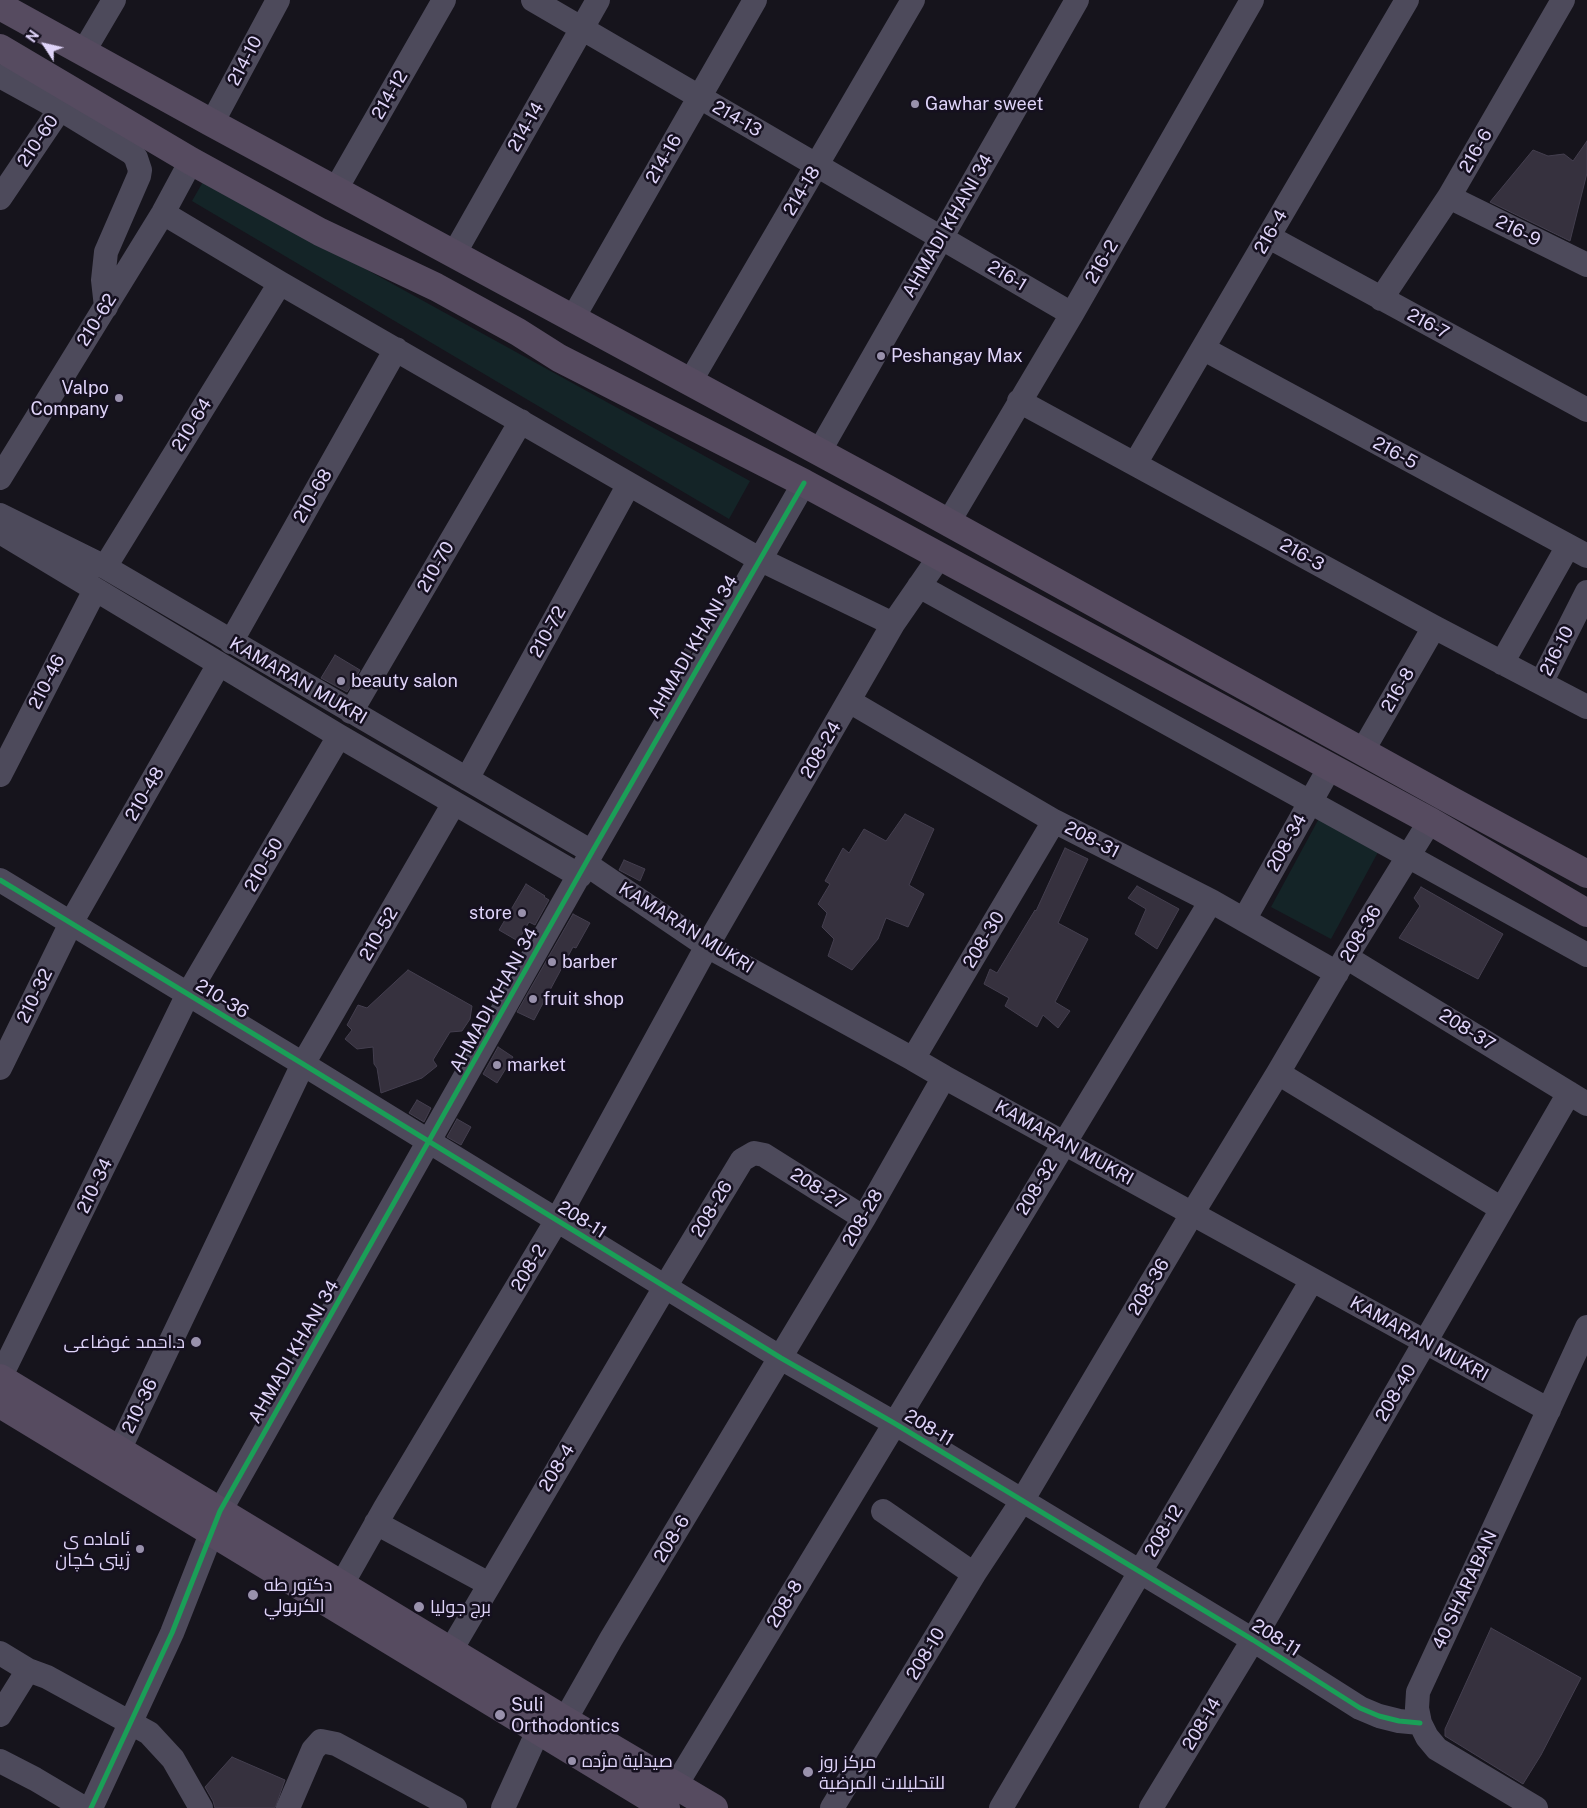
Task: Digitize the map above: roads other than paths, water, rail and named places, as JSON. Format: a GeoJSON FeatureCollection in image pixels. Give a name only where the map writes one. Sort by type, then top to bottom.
{"type":"FeatureCollection","features":[{"type":"Feature","properties":{"kind":"main road"},"geometry":{"type":"LineString","coordinates":[[1587,874],[819,452],[9,11],[0,48],[191,160],[320,232],[450,294],[518,332],[559,358],[804,483],[940,556],[1430,821],[1587,912]]}},
{"type":"Feature","properties":{"kind":"main road"},"geometry":{"type":"LineString","coordinates":[[450,294],[470,294],[476,291],[479,285],[480,278],[462,258]]}},
{"type":"Feature","properties":{"kind":"main road"},"geometry":{"type":"LineString","coordinates":[[518,332],[509,315],[510,305],[518,298],[536,299]]}},
{"type":"Feature","properties":{"kind":"main road"},"geometry":{"type":"LineString","coordinates":[[1179,686],[1190,674],[1193,659]]}},
{"type":"Feature","properties":{"kind":"main road"},"geometry":{"type":"LineString","coordinates":[[1222,709],[1225,694],[1233,681]]}},
{"type":"Feature","properties":{"kind":"main road"},"geometry":{"type":"LineString","coordinates":[[0,1378],[119,1450],[216,1521],[538,1731],[671,1797],[714,1808]]}},
{"type":"Feature","properties":{"kind":"main road"},"geometry":{"type":"LineString","coordinates":[[0,1404],[216,1521],[342,1584],[566,1720],[671,1797]]}},
{"type":"Feature","properties":{"kind":"street"},"geometry":{"type":"LineString","coordinates":[[84,51],[114,0]]}},
{"type":"Feature","properties":{"kind":"street","name":"214-10"},"geometry":{"type":"LineString","coordinates":[[212,123],[278,0]]}},
{"type":"Feature","properties":{"kind":"street","name":"214-12"},"geometry":{"type":"LineString","coordinates":[[336,189],[444,0]]}},
{"type":"Feature","properties":{"kind":"street","name":"214-13"},"geometry":{"type":"LineString","coordinates":[[533,0],[942,237]]}},
{"type":"Feature","properties":{"kind":"street","name":"214-14"},"geometry":{"type":"LineString","coordinates":[[462,258],[598,0]]}},
{"type":"Feature","properties":{"kind":"street","name":"214-16"},"geometry":{"type":"LineString","coordinates":[[573,318],[755,0]]}},
{"type":"Feature","properties":{"kind":"street","name":"214-18"},"geometry":{"type":"LineString","coordinates":[[690,382],[913,0]]}},
{"type":"Feature","properties":{"kind":"street","name":"AHMADI KHANI 34"},"geometry":{"type":"LineString","coordinates":[[819,452],[1077,0]]}},
{"type":"Feature","properties":{"kind":"street","name":"216-2"},"geometry":{"type":"LineString","coordinates":[[948,523],[1072,314],[1252,0]]}},
{"type":"Feature","properties":{"kind":"street","name":"216-4"},"geometry":{"type":"LineString","coordinates":[[1135,464],[1407,0]]}},
{"type":"Feature","properties":{"kind":"street","name":"216-6"},"geometry":{"type":"LineString","coordinates":[[1381,298],[1449,197],[1564,0]]}},
{"type":"Feature","properties":{"kind":"street"},"geometry":{"type":"LineString","coordinates":[[0,76],[60,109],[132,153],[139,163],[140,170],[137,182],[106,252],[103,280],[106,307]]}},
{"type":"Feature","properties":{"kind":"street","name":"210-60"},"geometry":{"type":"LineString","coordinates":[[0,198],[60,109]]}},
{"type":"Feature","properties":{"kind":"street","name":"210-62"},"geometry":{"type":"LineString","coordinates":[[0,478],[163,213],[191,160]]}},
{"type":"Feature","properties":{"kind":"street","name":"216-9"},"geometry":{"type":"LineString","coordinates":[[1449,197],[1587,263]]}},
{"type":"Feature","properties":{"kind":"street"},"geometry":{"type":"LineString","coordinates":[[163,213],[280,283],[759,559],[893,624]]}},
{"type":"Feature","properties":{"kind":"street","name":"216-1"},"geometry":{"type":"LineString","coordinates":[[942,237],[1072,314]]}},
{"type":"Feature","properties":{"kind":"street","name":"216-7"},"geometry":{"type":"LineString","coordinates":[[1268,238],[1587,410]]}},
{"type":"Feature","properties":{"kind":"street","name":"210-64"},"geometry":{"type":"LineString","coordinates":[[105,567],[280,283]]}},
{"type":"Feature","properties":{"kind":"street","name":"210-68"},"geometry":{"type":"LineString","coordinates":[[230,642],[396,349]]}},
{"type":"Feature","properties":{"kind":"street","name":"216-5"},"geometry":{"type":"LineString","coordinates":[[1204,349],[1578,551]]}},
{"type":"Feature","properties":{"kind":"street","name":"216-3"},"geometry":{"type":"LineString","coordinates":[[1020,401],[1434,627],[1587,707]]}},
{"type":"Feature","properties":{"kind":"street","name":"210-70"},"geometry":{"type":"LineString","coordinates":[[351,712],[521,421]]}},
{"type":"Feature","properties":{"kind":"street","name":"AHMADI KHANI 34"},"geometry":{"type":"LineString","coordinates":[[91,1808],[172,1633],[216,1521],[586,864],[804,483]]}},
{"type":"Feature","properties":{"kind":"street","name":"210-72"},"geometry":{"type":"LineString","coordinates":[[467,779],[629,484]]}},
{"type":"Feature","properties":{"kind":"street","name":"KAMARAN MUKRI"},"geometry":{"type":"LineString","coordinates":[[0,515],[105,567],[230,642],[467,779],[586,864],[707,946],[1549,1410]]}},
{"type":"Feature","properties":{"kind":"street","name":"KAMARAN MUKRI"},"geometry":{"type":"LineString","coordinates":[[0,532],[218,664],[454,803],[586,864]]}},
{"type":"Feature","properties":{"kind":"street"},"geometry":{"type":"LineString","coordinates":[[1502,663],[1578,551]]}},
{"type":"Feature","properties":{"kind":"street","name":"208-24"},"geometry":{"type":"LineString","coordinates":[[707,946],[893,624],[940,556]]}},
{"type":"Feature","properties":{"kind":"street"},"geometry":{"type":"LineString","coordinates":[[919,586],[1587,955]]}},
{"type":"Feature","properties":{"kind":"street","name":"210-46"},"geometry":{"type":"LineString","coordinates":[[0,775],[95,590]]}},
{"type":"Feature","properties":{"kind":"street","name":"216-10"},"geometry":{"type":"LineString","coordinates":[[1541,683],[1587,592]]}},
{"type":"Feature","properties":{"kind":"street","name":"216-8"},"geometry":{"type":"LineString","coordinates":[[1362,752],[1434,627]]}},
{"type":"Feature","properties":{"kind":"street","name":"210-48"},"geometry":{"type":"LineString","coordinates":[[71,923],[218,664]]}},
{"type":"Feature","properties":{"kind":"street"},"geometry":{"type":"LineString","coordinates":[[267,693],[279,670]]}},
{"type":"Feature","properties":{"kind":"street","name":"208-31"},"geometry":{"type":"LineString","coordinates":[[849,701],[1054,821],[1211,900],[1244,920],[1341,965]]}},
{"type":"Feature","properties":{"kind":"street","name":"210-50"},"geometry":{"type":"LineString","coordinates":[[188,994],[339,736]]}},
{"type":"Feature","properties":{"kind":"street","name":"208-34"},"geometry":{"type":"LineString","coordinates":[[1244,920],[1330,767]]}},
{"type":"Feature","properties":{"kind":"street","name":"210-52"},"geometry":{"type":"LineString","coordinates":[[303,1064],[454,803]]}},
{"type":"Feature","properties":{"kind":"street","name":"208-30"},"geometry":{"type":"LineString","coordinates":[[913,1059],[1054,821]]}},
{"type":"Feature","properties":{"kind":"street","name":"208-36"},"geometry":{"type":"LineString","coordinates":[[1022,1501],[1341,965],[1430,821]]}},
{"type":"Feature","properties":{"kind":"street","name":"210-36"},"geometry":{"type":"LineString","coordinates":[[0,880],[430,1142]]}},
{"type":"Feature","properties":{"kind":"street","name":"208-32"},"geometry":{"type":"LineString","coordinates":[[894,1423],[1211,900]]}},
{"type":"Feature","properties":{"kind":"street","name":"210-32"},"geometry":{"type":"LineString","coordinates":[[0,1068],[71,923]]}},
{"type":"Feature","properties":{"kind":"street","name":"208-2"},"geometry":{"type":"LineString","coordinates":[[342,1584],[376,1523],[557,1220],[707,946]]}},
{"type":"Feature","properties":{"kind":"street","name":"208-37"},"geometry":{"type":"LineString","coordinates":[[1341,965],[1578,1099]]}},
{"type":"Feature","properties":{"kind":"street","name":"210-34"},"geometry":{"type":"LineString","coordinates":[[0,1378],[188,994]]}},
{"type":"Feature","properties":{"kind":"street","name":"210-36"},"geometry":{"type":"LineString","coordinates":[[119,1450],[303,1064]]}},
{"type":"Feature","properties":{"kind":"street"},"geometry":{"type":"LineString","coordinates":[[1278,1073],[1502,1209]]}},
{"type":"Feature","properties":{"kind":"street","name":"208-28"},"geometry":{"type":"LineString","coordinates":[[781,1358],[864,1218],[944,1077]]}},
{"type":"Feature","properties":{"kind":"street","name":"208-40"},"geometry":{"type":"LineString","coordinates":[[1253,1640],[1502,1209],[1578,1099]]}},
{"type":"Feature","properties":{"kind":"street","name":"208-11"},"geometry":{"type":"LineString","coordinates":[[430,1142],[781,1358],[894,1423],[1253,1640],[1360,1708],[1399,1722],[1420,1723]]}},
{"type":"Feature","properties":{"kind":"street","name":"208-26"},"geometry":{"type":"LineString","coordinates":[[664,1287],[742,1160],[754,1153],[764,1155],[772,1160]]}},
{"type":"Feature","properties":{"kind":"street","name":"208-27"},"geometry":{"type":"LineString","coordinates":[[772,1160],[864,1218]]}},
{"type":"Feature","properties":{"kind":"street","name":"208-12"},"geometry":{"type":"LineString","coordinates":[[1001,1808],[1312,1280]]}},
{"type":"Feature","properties":{"kind":"street","name":"208-4"},"geometry":{"type":"LineString","coordinates":[[451,1650],[664,1287]]}},
{"type":"Feature","properties":{"kind":"street","name":"40 SHARABAN"},"geometry":{"type":"LineString","coordinates":[[1536,1808],[1438,1749],[1427,1737],[1420,1723],[1417,1708],[1418,1692],[1549,1410],[1582,1353],[1587,1326]]}},
{"type":"Feature","properties":{"kind":"street","name":"208-6"},"geometry":{"type":"LineString","coordinates":[[566,1720],[612,1639],[781,1358]]}},
{"type":"Feature","properties":{"kind":"street","name":"208-8"},"geometry":{"type":"LineString","coordinates":[[671,1797],[894,1423]]}},
{"type":"Feature","properties":{"kind":"street","name":"208-10"},"geometry":{"type":"LineString","coordinates":[[832,1808],[974,1574],[1022,1501]]}},
{"type":"Feature","properties":{"kind":"street"},"geometry":{"type":"LineString","coordinates":[[883,1511],[974,1574]]}},
{"type":"Feature","properties":{"kind":"street"},"geometry":{"type":"LineString","coordinates":[[376,1523],[489,1584]]}},
{"type":"Feature","properties":{"kind":"street","name":"208-14"},"geometry":{"type":"LineString","coordinates":[[1151,1808],[1253,1640]]}},
{"type":"Feature","properties":{"kind":"street"},"geometry":{"type":"LineString","coordinates":[[0,1653],[28,1670],[47,1677],[149,1733],[173,1759],[201,1808]]}},
{"type":"Feature","properties":{"kind":"street"},"geometry":{"type":"LineString","coordinates":[[0,1715],[28,1670]]}},
{"type":"Feature","properties":{"kind":"street"},"geometry":{"type":"LineString","coordinates":[[502,1808],[538,1731]]}},
{"type":"Feature","properties":{"kind":"street"},"geometry":{"type":"LineString","coordinates":[[288,1808],[313,1750],[321,1741],[336,1744],[455,1808]]}},
{"type":"Feature","properties":{"kind":"street"},"geometry":{"type":"LineString","coordinates":[[0,1761],[84,1808]]}},
{"type":"Feature","properties":{"kind":"place","name":"Gawhar sweet"},"geometry":{"type":"Point","coordinates":[915,104]}},
{"type":"Feature","properties":{"kind":"place","name":"Peshangay Max"},"geometry":{"type":"Point","coordinates":[881,356]}},
{"type":"Feature","properties":{"kind":"place","name":"Valpo Company"},"geometry":{"type":"Point","coordinates":[119,398]}},
{"type":"Feature","properties":{"kind":"place","name":"beauty salon"},"geometry":{"type":"Point","coordinates":[341,681]}},
{"type":"Feature","properties":{"kind":"place","name":"store"},"geometry":{"type":"Point","coordinates":[522,913]}},
{"type":"Feature","properties":{"kind":"place","name":"barber"},"geometry":{"type":"Point","coordinates":[552,962]}},
{"type":"Feature","properties":{"kind":"place","name":"fruit shop"},"geometry":{"type":"Point","coordinates":[533,999]}},
{"type":"Feature","properties":{"kind":"place","name":"market"},"geometry":{"type":"Point","coordinates":[497,1065]}},
{"type":"Feature","properties":{"kind":"place","name":"د.احمد غوضاعی"},"geometry":{"type":"Point","coordinates":[196,1342]}},
{"type":"Feature","properties":{"kind":"place","name":"ئاماده ى ژينى كچان"},"geometry":{"type":"Point","coordinates":[140,1549]}},
{"type":"Feature","properties":{"kind":"place","name":"دكتور طه الكربولي"},"geometry":{"type":"Point","coordinates":[253,1595]}},
{"type":"Feature","properties":{"kind":"place","name":"برج جوليا"},"geometry":{"type":"Point","coordinates":[419,1607]}},
{"type":"Feature","properties":{"kind":"place","name":"Suli Orthodontics"},"geometry":{"type":"Point","coordinates":[500,1715]}},
{"type":"Feature","properties":{"kind":"place","name":"صيدلية مژده"},"geometry":{"type":"Point","coordinates":[572,1761]}},
{"type":"Feature","properties":{"kind":"place","name":"مركز روز للتحليلات المرضية"},"geometry":{"type":"Point","coordinates":[808,1772]}}]}
